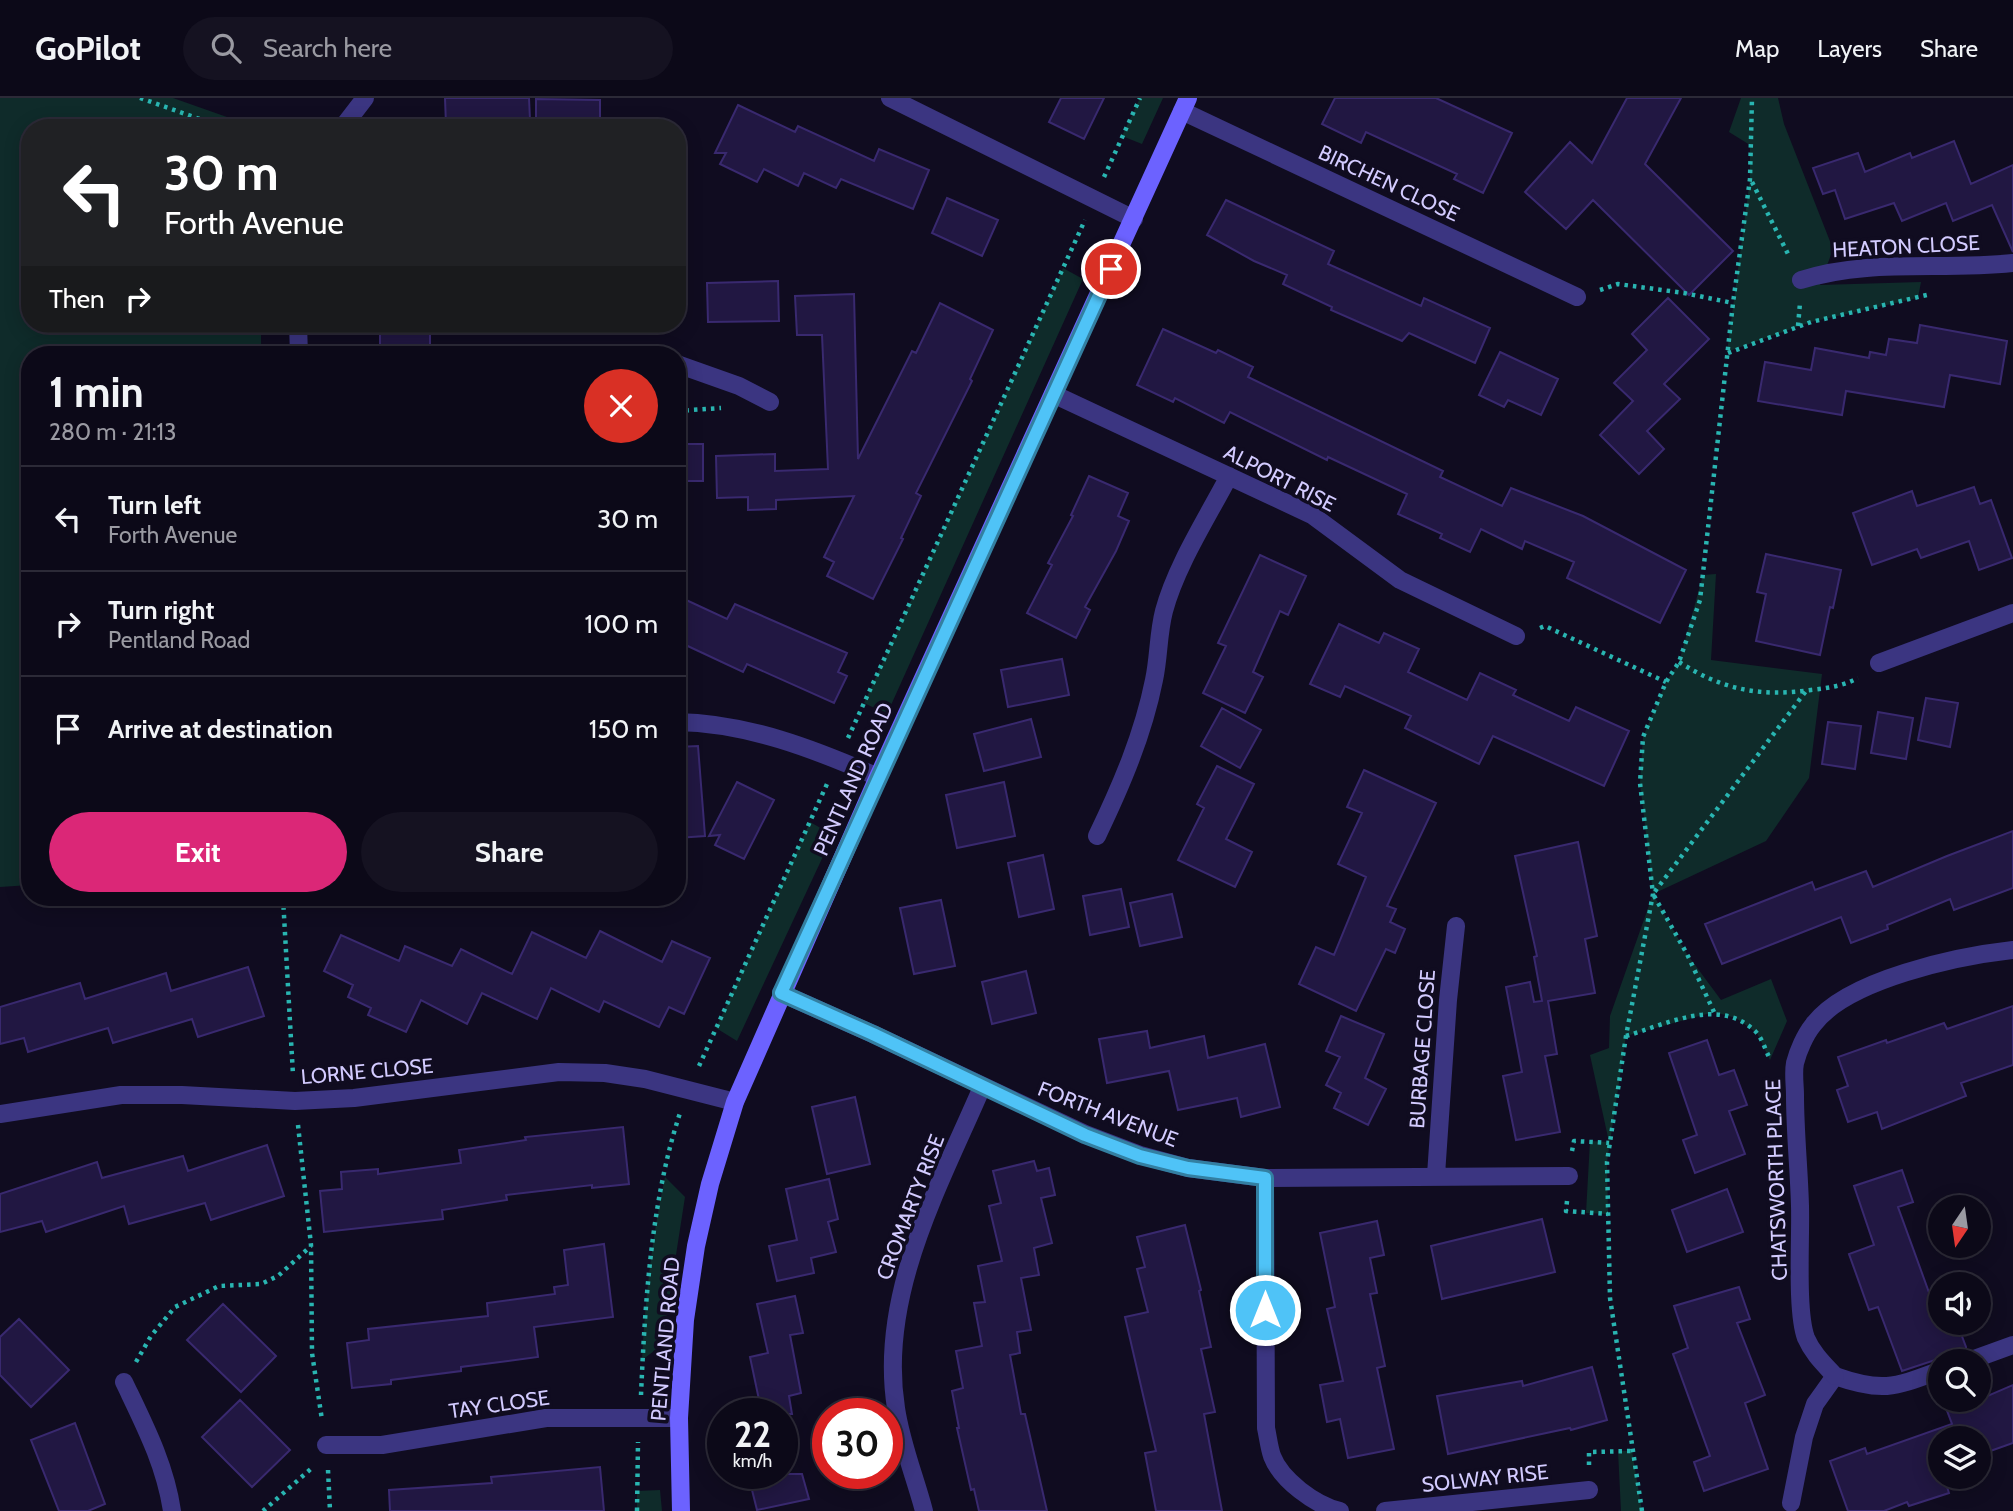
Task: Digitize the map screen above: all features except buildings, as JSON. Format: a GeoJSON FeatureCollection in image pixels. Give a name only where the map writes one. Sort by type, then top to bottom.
{"type":"FeatureCollection","features":[{"type":"Feature","properties":{"kind":"street"},"geometry":{"type":"LineString","coordinates":[[349,119],[365,98]]}},
{"type":"Feature","properties":{"kind":"street"},"geometry":{"type":"LineString","coordinates":[[890,98],[1134,219]]}},
{"type":"Feature","properties":{"kind":"street","name":"PENTLAND ROAD"},"geometry":{"type":"LineString","coordinates":[[681,1511],[679,1418],[685,1320],[696,1246],[710,1184],[735,1102],[878,777],[1185,104]]}},
{"type":"Feature","properties":{"kind":"street","name":"BIRCHEN CLOSE"},"geometry":{"type":"LineString","coordinates":[[1185,104],[1577,297]]}},
{"type":"Feature","properties":{"kind":"street","name":"HEATON CLOSE"},"geometry":{"type":"LineString","coordinates":[[1801,280],[1847,268],[1975,267],[2013,263]]}},
{"type":"Feature","properties":{"kind":"street"},"geometry":{"type":"LineString","coordinates":[[686,367],[739,386],[770,402]]}},
{"type":"Feature","properties":{"kind":"street","name":"ALPORT RISE"},"geometry":{"type":"LineString","coordinates":[[1053,394],[1312,515],[1400,580],[1516,636]]}},
{"type":"Feature","properties":{"kind":"street"},"geometry":{"type":"LineString","coordinates":[[1097,835],[1120,788],[1147,712],[1164,610],[1182,567],[1229,476]]}},
{"type":"Feature","properties":{"kind":"street"},"geometry":{"type":"LineString","coordinates":[[1880,663],[2013,613]]}},
{"type":"Feature","properties":{"kind":"street"},"geometry":{"type":"LineString","coordinates":[[686,722],[709,723],[767,735],[878,777]]}},
{"type":"Feature","properties":{"kind":"street","name":"BURBAGE CLOSE"},"geometry":{"type":"LineString","coordinates":[[1436,1175],[1456,926]]}},
{"type":"Feature","properties":{"kind":"street","name":"CHATSWORTH PLACE"},"geometry":{"type":"LineString","coordinates":[[1835,1376],[1817,1357],[1806,1337],[1801,1301],[1795,1064],[1812,1025],[1826,1010],[1849,995],[1896,976],[1947,961],[2013,950]]}},
{"type":"Feature","properties":{"kind":"street","name":"FORTH AVENUE"},"geometry":{"type":"LineString","coordinates":[[781,993],[1085,1135],[1140,1156],[1188,1168],[1265,1178],[1569,1176]]}},
{"type":"Feature","properties":{"kind":"street","name":"LORNE CLOSE"},"geometry":{"type":"LineString","coordinates":[[0,1114],[121,1095],[182,1095],[295,1101],[354,1098],[559,1072],[606,1073],[645,1079],[735,1102]]}},
{"type":"Feature","properties":{"kind":"street","name":"CROMARTY RISE"},"geometry":{"type":"LineString","coordinates":[[923,1511],[896,1407],[893,1380],[896,1327],[901,1293],[920,1233],[982,1087]]}},
{"type":"Feature","properties":{"kind":"street"},"geometry":{"type":"LineString","coordinates":[[1265,1178],[1266,1428],[1273,1458],[1293,1484],[1312,1500],[1340,1511]]}},
{"type":"Feature","properties":{"kind":"street"},"geometry":{"type":"LineString","coordinates":[[1991,1353],[2013,1345]]}},
{"type":"Feature","properties":{"kind":"street"},"geometry":{"type":"LineString","coordinates":[[1791,1503],[1811,1415],[1815,1404],[1835,1376],[1864,1386],[1896,1386],[1928,1375]]}},
{"type":"Feature","properties":{"kind":"street"},"geometry":{"type":"LineString","coordinates":[[124,1382],[155,1445],[173,1511]]}},
{"type":"Feature","properties":{"kind":"street","name":"TAY CLOSE"},"geometry":{"type":"LineString","coordinates":[[327,1450],[382,1445],[546,1418],[679,1418]]}},
{"type":"Feature","properties":{"kind":"street","name":"SOLWAY RISE"},"geometry":{"type":"LineString","coordinates":[[1385,1511],[1589,1490]]}},
{"type":"Feature","properties":{"kind":"path"},"geometry":{"type":"LineString","coordinates":[[140,98],[200,119]]}},
{"type":"Feature","properties":{"kind":"path"},"geometry":{"type":"LineString","coordinates":[[1642,1511],[1610,1298],[1606,1162],[1653,894],[1640,783],[1643,737],[1666,682],[1679,662],[1700,600],[1733,303],[1750,179],[1752,98]]}},
{"type":"Feature","properties":{"kind":"path"},"geometry":{"type":"LineString","coordinates":[[1750,179],[1801,280]]}},
{"type":"Feature","properties":{"kind":"path"},"geometry":{"type":"LineString","coordinates":[[1577,297],[1618,284],[1733,303]]}},
{"type":"Feature","properties":{"kind":"path"},"geometry":{"type":"LineString","coordinates":[[1728,353],[1811,322],[1931,294]]}},
{"type":"Feature","properties":{"kind":"path"},"geometry":{"type":"LineString","coordinates":[[1516,636],[1545,626],[1666,682]]}},
{"type":"Feature","properties":{"kind":"path"},"geometry":{"type":"LineString","coordinates":[[1679,662],[1703,677],[1739,689],[1780,695],[1843,685],[1865,675],[1880,663]]}},
{"type":"Feature","properties":{"kind":"path"},"geometry":{"type":"LineString","coordinates":[[1653,894],[1806,691]]}},
{"type":"Feature","properties":{"kind":"path"},"geometry":{"type":"LineString","coordinates":[[1653,894],[1688,954],[1714,1012]]}},
{"type":"Feature","properties":{"kind":"path"},"geometry":{"type":"LineString","coordinates":[[283,906],[295,1101],[312,1245],[312,1353],[327,1450],[330,1511]]}},
{"type":"Feature","properties":{"kind":"path"},"geometry":{"type":"LineString","coordinates":[[1626,1036],[1714,1012],[1736,1018],[1758,1033],[1779,1073],[1795,1084]]}},
{"type":"Feature","properties":{"kind":"path"},"geometry":{"type":"LineString","coordinates":[[124,1382],[150,1336],[175,1307],[219,1286],[261,1284],[278,1276],[312,1245]]}},
{"type":"Feature","properties":{"kind":"path"},"geometry":{"type":"LineString","coordinates":[[263,1511],[327,1450]]}},
{"type":"Feature","properties":{"kind":"green space"},"geometry":{"type":"Polygon","coordinates":[[[0,98],[173,98],[232,119],[21,119],[21,333],[261,333],[261,346],[21,346],[21,886],[0,887],[0,98]]]}},
{"type":"Feature","properties":{"kind":"green space"},"geometry":{"type":"Polygon","coordinates":[[[1140,98],[1163,98],[1142,144],[1122,136],[1140,98]]]}},
{"type":"Feature","properties":{"kind":"green space"},"geometry":{"type":"Polygon","coordinates":[[[1741,98],[1778,98],[1784,124],[1833,249],[1820,285],[1921,282],[1918,298],[1811,322],[1727,352],[1750,179],[1750,145],[1729,132],[1741,98]]]}},
{"type":"Feature","properties":{"kind":"green space"},"geometry":{"type":"Polygon","coordinates":[[[1063,268],[1083,279],[887,714],[864,703],[1063,268]]]}},
{"type":"Feature","properties":{"kind":"green space"},"geometry":{"type":"Polygon","coordinates":[[[1716,574],[1711,660],[1822,674],[1809,778],[1766,841],[1653,894],[1640,783],[1643,737],[1666,682],[1679,662],[1703,575],[1716,574]]]}},
{"type":"Feature","properties":{"kind":"green space"},"geometry":{"type":"Polygon","coordinates":[[[810,822],[833,835],[737,1041],[716,1028],[810,822]]]}},
{"type":"Feature","properties":{"kind":"green space"},"geometry":{"type":"Polygon","coordinates":[[[1653,894],[1687,954],[1721,1000],[1771,979],[1787,1021],[1770,1060],[1757,1033],[1736,1018],[1714,1012],[1626,1036],[1607,1162],[1608,1214],[1586,1213],[1590,1141],[1609,1142],[1590,1055],[1609,1048],[1610,1016],[1653,894]]]}},
{"type":"Feature","properties":{"kind":"green space"},"geometry":{"type":"Polygon","coordinates":[[[665,1177],[685,1197],[662,1345],[642,1360],[650,1268],[665,1177]]]}},
{"type":"Feature","properties":{"kind":"green space"},"geometry":{"type":"Polygon","coordinates":[[[1618,1451],[1632,1451],[1642,1511],[1621,1511],[1618,1451]]]}},
{"type":"Feature","properties":{"kind":"green space"},"geometry":{"type":"Polygon","coordinates":[[[660,1490],[662,1511],[637,1511],[637,1491],[660,1490]]]}},
{"type":"Feature","properties":{"kind":"route"},"geometry":{"type":"LineString","coordinates":[[1111,269],[781,993],[1085,1135],[1140,1156],[1188,1168],[1265,1178],[1265,1310]]}}]}
